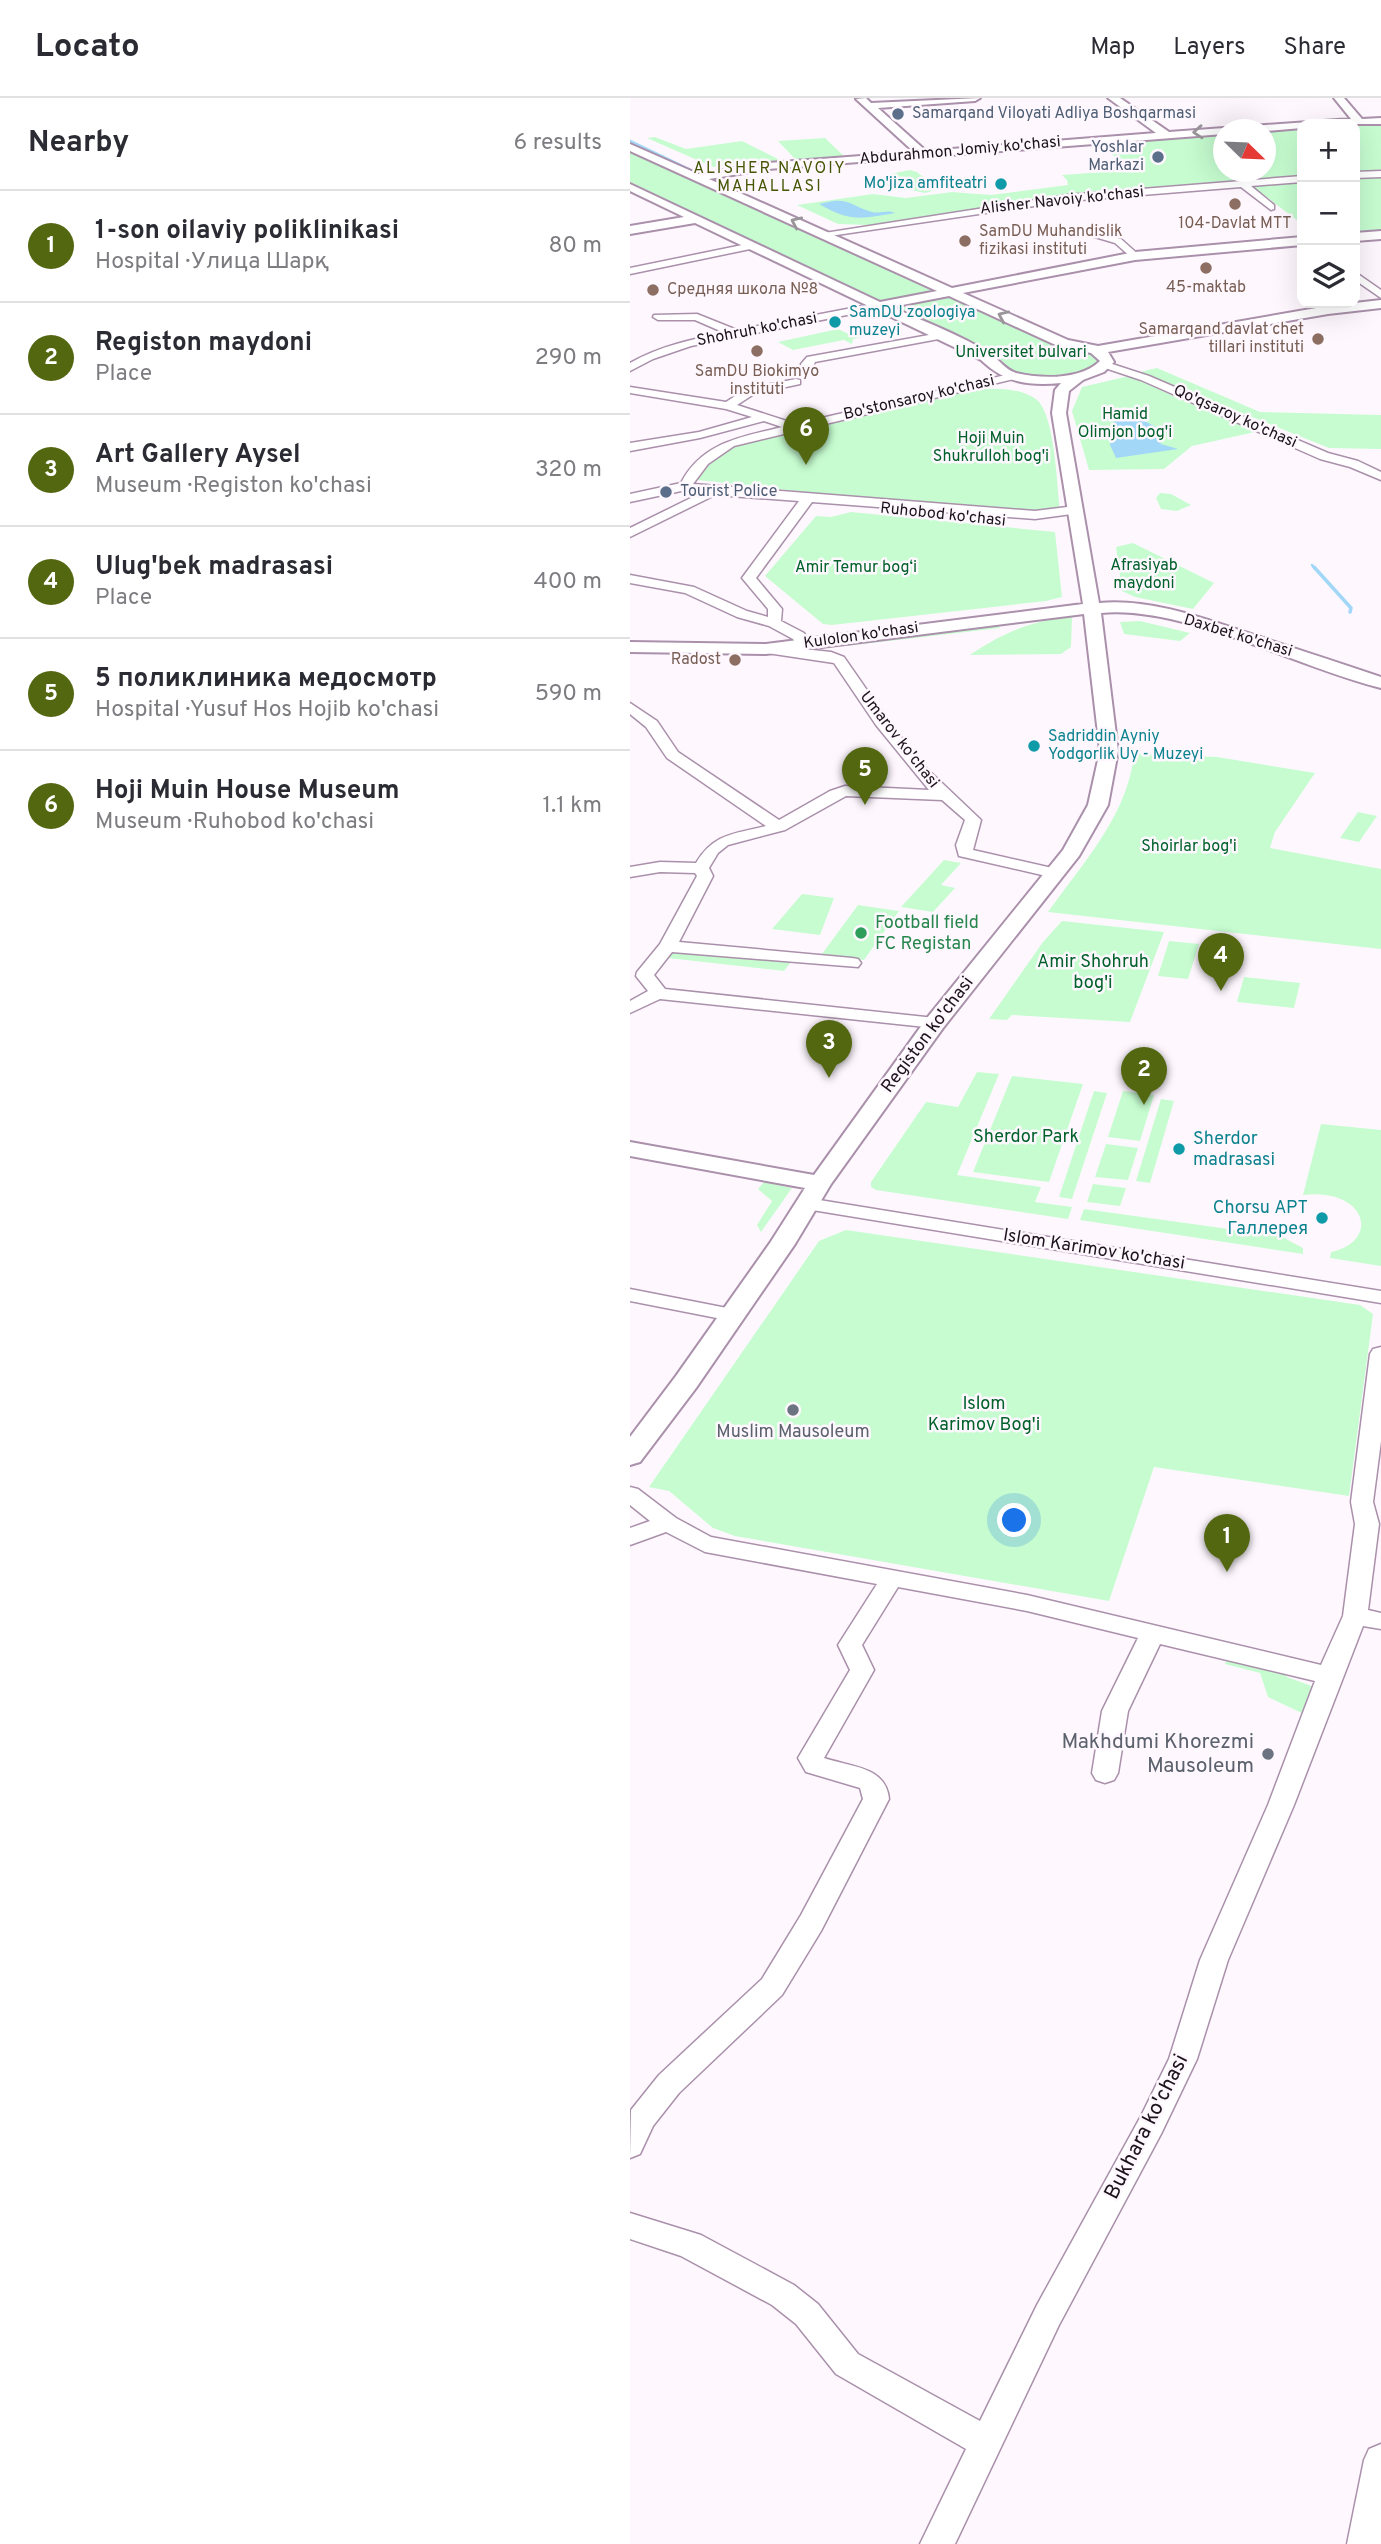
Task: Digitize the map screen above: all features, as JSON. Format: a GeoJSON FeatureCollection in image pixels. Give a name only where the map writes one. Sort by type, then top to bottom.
{"type":"FeatureCollection","features":[{"type":"Feature","properties":{"kind":"main road"},"geometry":{"type":"LineString","coordinates":[[860,98],[923,154]]}},
{"type":"Feature","properties":{"kind":"main road"},"geometry":{"type":"LineString","coordinates":[[869,106],[975,98]]}},
{"type":"Feature","properties":{"kind":"main road"},"geometry":{"type":"LineString","coordinates":[[1113,98],[1169,135]]}},
{"type":"Feature","properties":{"kind":"main road"},"geometry":{"type":"LineString","coordinates":[[1339,98],[1356,119]]}},
{"type":"Feature","properties":{"kind":"main road"},"geometry":{"type":"LineString","coordinates":[[1360,121],[1381,121]]}},
{"type":"Feature","properties":{"kind":"main road"},"geometry":{"type":"LineString","coordinates":[[1276,127],[1297,125]]}},
{"type":"Feature","properties":{"kind":"main road","name":"Abdurahmon Jomiy ko'chasi"},"geometry":{"type":"LineString","coordinates":[[698,177],[768,166],[1213,132]]}},
{"type":"Feature","properties":{"kind":"main road"},"geometry":{"type":"LineString","coordinates":[[630,147],[1065,344],[1097,350],[1328,310],[1381,307]]}},
{"type":"Feature","properties":{"kind":"main road"},"geometry":{"type":"LineString","coordinates":[[630,187],[986,357],[1000,372],[1018,377],[1044,379],[1083,376]]}},
{"type":"Feature","properties":{"kind":"main road"},"geometry":{"type":"LineString","coordinates":[[630,230],[696,219]]}},
{"type":"Feature","properties":{"kind":"main road"},"geometry":{"type":"LineString","coordinates":[[1360,237],[1381,235]]}},
{"type":"Feature","properties":{"kind":"main road","name":"Shohruh ko'chasi"},"geometry":{"type":"LineString","coordinates":[[878,306],[1135,256],[1297,241]]}},
{"type":"Feature","properties":{"kind":"main road"},"geometry":{"type":"LineString","coordinates":[[1059,413],[1062,390],[1128,353],[1381,307]]}},
{"type":"Feature","properties":{"kind":"main road"},"geometry":{"type":"LineString","coordinates":[[1065,344],[1129,346]]}},
{"type":"Feature","properties":{"kind":"main road"},"geometry":{"type":"LineString","coordinates":[[1097,350],[1106,357],[1106,365]]}},
{"type":"Feature","properties":{"kind":"main road"},"geometry":{"type":"LineString","coordinates":[[1018,377],[1044,395],[1059,413]]}},
{"type":"Feature","properties":{"kind":"main road","name":"Registon ko'chasi"},"geometry":{"type":"LineString","coordinates":[[630,1456],[732,1315],[782,1244],[813,1193],[935,1023],[1072,852],[1097,805],[1108,767],[1109,751],[1087,582],[1067,529],[1075,510],[1059,413]]}},
{"type":"Feature","properties":{"kind":"main road"},"geometry":{"type":"LineString","coordinates":[[1039,613],[1074,600],[1087,582],[1112,598],[1170,615]]}},
{"type":"Feature","properties":{"kind":"main road","name":"Kulolon ko'chasi"},"geometry":{"type":"LineString","coordinates":[[630,647],[766,649],[1039,613],[1170,615]]}},
{"type":"Feature","properties":{"kind":"main road","name":"Daxbet ko'chasi"},"geometry":{"type":"LineString","coordinates":[[1170,615],[1381,683]]}},
{"type":"Feature","properties":{"kind":"main road"},"geometry":{"type":"LineString","coordinates":[[630,1149],[813,1193]]}},
{"type":"Feature","properties":{"kind":"street"},"geometry":{"type":"LineString","coordinates":[[1360,175],[1381,174]]}},
{"type":"Feature","properties":{"kind":"street","name":"Alisher Navoiy ko'chasi"},"geometry":{"type":"LineString","coordinates":[[823,234],[1068,198],[1297,179]]}},
{"type":"Feature","properties":{"kind":"street"},"geometry":{"type":"LineString","coordinates":[[1243,184],[1271,207]]}},
{"type":"Feature","properties":{"kind":"street"},"geometry":{"type":"LineString","coordinates":[[1091,233],[1118,242],[1135,256]]}},
{"type":"Feature","properties":{"kind":"street"},"geometry":{"type":"LineString","coordinates":[[630,271],[752,246]]}},
{"type":"Feature","properties":{"kind":"street"},"geometry":{"type":"LineString","coordinates":[[1360,279],[1381,295]]}},
{"type":"Feature","properties":{"kind":"street","name":"Shohruh ko'chasi"},"geometry":{"type":"LineString","coordinates":[[630,368],[649,357],[688,343],[878,306]]}},
{"type":"Feature","properties":{"kind":"street"},"geometry":{"type":"LineString","coordinates":[[658,317],[697,317],[737,334]]}},
{"type":"Feature","properties":{"kind":"street"},"geometry":{"type":"LineString","coordinates":[[807,369],[806,364],[811,359],[940,336]]}},
{"type":"Feature","properties":{"kind":"street"},"geometry":{"type":"LineString","coordinates":[[630,353],[649,357]]}},
{"type":"Feature","properties":{"kind":"street","name":"Qo'qsaroy ko'chasi"},"geometry":{"type":"LineString","coordinates":[[1106,365],[1145,378],[1324,456],[1354,464],[1381,476]]}},
{"type":"Feature","properties":{"kind":"street","name":"Bo'stonsaroy ko'chasi"},"geometry":{"type":"LineString","coordinates":[[686,486],[691,475],[730,443],[788,425],[1000,372]]}},
{"type":"Feature","properties":{"kind":"street","name":"Qo'qsaroy ko'chasi"},"geometry":{"type":"LineString","coordinates":[[1083,376],[1121,374],[1145,378]]}},
{"type":"Feature","properties":{"kind":"street","name":"Bo'stonsaroy ko'chasi"},"geometry":{"type":"LineString","coordinates":[[788,425],[1018,377]]}},
{"type":"Feature","properties":{"kind":"street"},"geometry":{"type":"LineString","coordinates":[[728,406],[750,391],[796,382]]}},
{"type":"Feature","properties":{"kind":"street"},"geometry":{"type":"LineString","coordinates":[[630,390],[728,406],[788,425]]}},
{"type":"Feature","properties":{"kind":"street"},"geometry":{"type":"LineString","coordinates":[[630,447],[700,435],[765,417]]}},
{"type":"Feature","properties":{"kind":"street","name":"Qo'qsaroy ko'chasi"},"geometry":{"type":"LineString","coordinates":[[1324,456],[1340,467],[1381,484]]}},
{"type":"Feature","properties":{"kind":"street"},"geometry":{"type":"LineString","coordinates":[[630,498],[686,486]]}},
{"type":"Feature","properties":{"kind":"street","name":"Ruhobod ko'chasi"},"geometry":{"type":"LineString","coordinates":[[686,486],[713,491],[851,499],[1035,515],[1075,510]]}},
{"type":"Feature","properties":{"kind":"street"},"geometry":{"type":"LineString","coordinates":[[630,533],[713,491]]}},
{"type":"Feature","properties":{"kind":"street"},"geometry":{"type":"LineString","coordinates":[[774,622],[775,609],[748,578],[808,498]]}},
{"type":"Feature","properties":{"kind":"street","name":"Ruhobod ko'chasi"},"geometry":{"type":"LineString","coordinates":[[808,498],[848,505],[1067,529]]}},
{"type":"Feature","properties":{"kind":"street"},"geometry":{"type":"LineString","coordinates":[[630,579],[690,590],[742,614],[774,622],[799,636],[803,644]]}},
{"type":"Feature","properties":{"kind":"street","name":"Umarov ko'chasi"},"geometry":{"type":"LineString","coordinates":[[766,649],[836,657],[909,759],[943,795],[973,820],[964,845],[964,851],[968,855],[1055,873]]}},
{"type":"Feature","properties":{"kind":"street"},"geometry":{"type":"LineString","coordinates":[[630,708],[652,724],[672,755],[779,827]]}},
{"type":"Feature","properties":{"kind":"street"},"geometry":{"type":"LineString","coordinates":[[701,868],[712,850],[722,842],[779,827],[835,794],[845,791],[943,795]]}},
{"type":"Feature","properties":{"kind":"street"},"geometry":{"type":"LineString","coordinates":[[630,872],[660,867],[701,868]]}},
{"type":"Feature","properties":{"kind":"street"},"geometry":{"type":"LineString","coordinates":[[657,993],[655,985],[645,976],[646,972],[668,946],[705,876],[701,868]]}},
{"type":"Feature","properties":{"kind":"street"},"geometry":{"type":"LineString","coordinates":[[668,946],[852,963]]}},
{"type":"Feature","properties":{"kind":"street"},"geometry":{"type":"LineString","coordinates":[[630,1008],[657,993],[935,1023]]}},
{"type":"Feature","properties":{"kind":"street","name":"Islom Karimov ko'chasi"},"geometry":{"type":"LineString","coordinates":[[813,1193],[1381,1297]]}},
{"type":"Feature","properties":{"kind":"street"},"geometry":{"type":"LineString","coordinates":[[630,1295],[639,1294],[732,1315]]}},
{"type":"Feature","properties":{"kind":"street","name":"Bukhara ko'chasi"},"geometry":{"type":"LineString","coordinates":[[936,2544],[1048,2315],[1151,2125],[1183,2059],[1214,1960],[1281,1805],[1329,1676],[1368,1619],[1364,1513],[1381,1354]]}},
{"type":"Feature","properties":{"kind":"street"},"geometry":{"type":"LineString","coordinates":[[630,1494],[705,1545],[1027,1603],[1329,1676]]}},
{"type":"Feature","properties":{"kind":"street"},"geometry":{"type":"LineString","coordinates":[[630,1537],[668,1522]]}},
{"type":"Feature","properties":{"kind":"street"},"geometry":{"type":"LineString","coordinates":[[630,2145],[641,2119],[669,2084],[772,1987],[811,1923],[876,1799],[875,1789],[869,1781],[815,1765],[811,1758],[862,1670],[859,1659],[850,1650],[850,1645],[891,1580]]}},
{"type":"Feature","properties":{"kind":"street"},"geometry":{"type":"LineString","coordinates":[[1105,1773],[1115,1711],[1153,1632]]}},
{"type":"Feature","properties":{"kind":"street"},"geometry":{"type":"LineString","coordinates":[[630,2226],[690,2245],[783,2295],[807,2314],[847,2364],[987,2443]]}},
{"type":"Feature","properties":{"kind":"street"},"geometry":{"type":"LineString","coordinates":[[1364,2544],[1381,2460]]}},
{"type":"Feature","properties":{"kind":"green space"},"geometry":{"type":"Polygon","coordinates":[[[1360,124],[1381,124],[1381,233],[1360,235],[1360,124]]]}},
{"type":"Feature","properties":{"kind":"green space"},"geometry":{"type":"Polygon","coordinates":[[[1297,127],[1297,220],[1248,183],[1069,198],[870,225],[838,224],[797,205],[873,194],[906,198],[952,192],[991,195],[1068,185],[1062,175],[1131,170],[1098,143],[1213,135],[1213,182],[1276,182],[1276,129],[1297,127]]]}},
{"type":"Feature","properties":{"kind":"green space"},"geometry":{"type":"Polygon","coordinates":[[[655,137],[686,149],[742,141],[782,161],[713,167],[647,138],[655,137]]]}},
{"type":"Feature","properties":{"kind":"green space"},"geometry":{"type":"Polygon","coordinates":[[[825,138],[846,158],[797,161],[778,141],[825,138]]]}},
{"type":"Feature","properties":{"kind":"green space","name":"Universitet bulvari"},"geometry":{"type":"Polygon","coordinates":[[[630,151],[1055,346],[1089,352],[1097,358],[1098,364],[1062,376],[1031,377],[1017,374],[1001,360],[630,182],[630,151]]]}},
{"type":"Feature","properties":{"kind":"green space"},"geometry":{"type":"Polygon","coordinates":[[[910,170],[917,172],[939,189],[925,193],[878,183],[894,178],[890,174],[910,170]]]}},
{"type":"Feature","properties":{"kind":"green space"},"geometry":{"type":"Polygon","coordinates":[[[838,329],[853,336],[864,337],[853,339],[852,344],[844,340],[793,350],[778,342],[838,329]]]}},
{"type":"Feature","properties":{"kind":"green space"},"geometry":{"type":"Polygon","coordinates":[[[1157,368],[1260,412],[1381,415],[1381,449],[1329,448],[1140,372],[1157,368]]]}},
{"type":"Feature","properties":{"kind":"green space","name":"Hamid Olimjon bog'i"},"geometry":{"type":"Polygon","coordinates":[[[1129,376],[1255,432],[1192,446],[1164,469],[1089,470],[1072,411],[1082,387],[1129,376]]]}},
{"type":"Feature","properties":{"kind":"green space","name":"Hoji Muin Shukrulloh bog'i"},"geometry":{"type":"Polygon","coordinates":[[[983,389],[1024,393],[1036,399],[1042,407],[1051,434],[1060,510],[924,504],[697,480],[712,461],[731,446],[964,391],[983,389]]]}},
{"type":"Feature","properties":{"kind":"green space"},"geometry":{"type":"Polygon","coordinates":[[[1160,493],[1171,494],[1191,505],[1177,511],[1161,509],[1156,498],[1160,493]]]}},
{"type":"Feature","properties":{"kind":"green space","name":"Amir Temur bog‘i"},"geometry":{"type":"Polygon","coordinates":[[[851,512],[1055,532],[1062,597],[1046,601],[823,624],[765,576],[816,516],[831,517],[851,512]]]}},
{"type":"Feature","properties":{"kind":"green space","name":"Afrasiyab maydoni"},"geometry":{"type":"Polygon","coordinates":[[[1133,543],[1214,583],[1193,609],[1135,597],[1122,591],[1116,547],[1133,543]]]}},
{"type":"Feature","properties":{"kind":"green space"},"geometry":{"type":"Polygon","coordinates":[[[1072,616],[1071,647],[1061,654],[970,655],[1018,629],[1072,616]]]}},
{"type":"Feature","properties":{"kind":"green space"},"geometry":{"type":"Polygon","coordinates":[[[1140,621],[1190,633],[1180,641],[1124,634],[1120,622],[1140,621]]]}},
{"type":"Feature","properties":{"kind":"green space"},"geometry":{"type":"Polygon","coordinates":[[[997,625],[1000,628],[846,646],[830,645],[997,625]]]}},
{"type":"Feature","properties":{"kind":"green space","name":"Shoirlar bog'i"},"geometry":{"type":"Polygon","coordinates":[[[1134,754],[1217,757],[1315,773],[1275,832],[1270,848],[1381,869],[1381,949],[1048,912],[1089,857],[1113,818],[1123,798],[1134,754]]]}},
{"type":"Feature","properties":{"kind":"green space"},"geometry":{"type":"Polygon","coordinates":[[[1358,812],[1377,816],[1359,842],[1340,838],[1358,812]]]}},
{"type":"Feature","properties":{"kind":"green space"},"geometry":{"type":"Polygon","coordinates":[[[944,860],[961,863],[941,885],[955,888],[933,912],[901,907],[944,860]]]}},
{"type":"Feature","properties":{"kind":"green space"},"geometry":{"type":"Polygon","coordinates":[[[802,894],[834,898],[820,935],[772,929],[802,894]]]}},
{"type":"Feature","properties":{"kind":"green space","name":"Football field FC Registan"},"geometry":{"type":"Polygon","coordinates":[[[858,905],[899,911],[864,960],[822,954],[858,905]]]}},
{"type":"Feature","properties":{"kind":"green space","name":"Amir Shohruh bog'i"},"geometry":{"type":"Polygon","coordinates":[[[1062,921],[1164,932],[1130,1022],[1012,1015],[1007,1020],[989,1019],[1043,942],[1062,921]]]}},
{"type":"Feature","properties":{"kind":"green space"},"geometry":{"type":"Polygon","coordinates":[[[1169,941],[1199,944],[1188,979],[1158,976],[1169,941]]]}},
{"type":"Feature","properties":{"kind":"green space"},"geometry":{"type":"Polygon","coordinates":[[[673,950],[791,962],[784,971],[668,958],[673,950]]]}},
{"type":"Feature","properties":{"kind":"green space"},"geometry":{"type":"Polygon","coordinates":[[[1244,977],[1300,983],[1294,1008],[1237,1002],[1244,977]]]}},
{"type":"Feature","properties":{"kind":"green space"},"geometry":{"type":"Polygon","coordinates":[[[977,1072],[999,1074],[957,1175],[1041,1187],[1035,1202],[1072,1207],[1068,1219],[876,1190],[871,1187],[871,1182],[926,1102],[958,1107],[977,1072]]]}},
{"type":"Feature","properties":{"kind":"green space","name":"Sherdor Park"},"geometry":{"type":"Polygon","coordinates":[[[1012,1076],[1083,1084],[1049,1182],[973,1172],[1012,1076]]]}},
{"type":"Feature","properties":{"kind":"green space"},"geometry":{"type":"Polygon","coordinates":[[[1094,1091],[1107,1093],[1072,1199],[1059,1197],[1094,1091]]]}},
{"type":"Feature","properties":{"kind":"green space"},"geometry":{"type":"Polygon","coordinates":[[[1123,1091],[1154,1095],[1140,1141],[1108,1137],[1123,1091]]]}},
{"type":"Feature","properties":{"kind":"green space"},"geometry":{"type":"Polygon","coordinates":[[[1161,1099],[1174,1101],[1150,1183],[1136,1181],[1161,1099]]]}},
{"type":"Feature","properties":{"kind":"green space"},"geometry":{"type":"Polygon","coordinates":[[[1321,1124],[1381,1130],[1381,1266],[1330,1258],[1331,1252],[1347,1246],[1357,1237],[1361,1227],[1360,1217],[1353,1207],[1341,1199],[1325,1195],[1303,1195],[1321,1124]]]}},
{"type":"Feature","properties":{"kind":"green space"},"geometry":{"type":"Polygon","coordinates":[[[1106,1144],[1138,1148],[1128,1180],[1095,1177],[1106,1144]]]}},
{"type":"Feature","properties":{"kind":"green space"},"geometry":{"type":"Polygon","coordinates":[[[764,1182],[792,1188],[761,1232],[757,1225],[772,1201],[758,1189],[764,1182]]]}},
{"type":"Feature","properties":{"kind":"green space"},"geometry":{"type":"Polygon","coordinates":[[[1093,1184],[1126,1188],[1120,1206],[1087,1202],[1093,1184]]]}},
{"type":"Feature","properties":{"kind":"green space"},"geometry":{"type":"Polygon","coordinates":[[[1084,1209],[1280,1236],[1303,1248],[1303,1254],[1080,1220],[1084,1209]]]}},
{"type":"Feature","properties":{"kind":"green space","name":"Islom Karimov Bog'i"},"geometry":{"type":"Polygon","coordinates":[[[846,1230],[1360,1305],[1373,1314],[1349,1496],[1154,1467],[1109,1601],[735,1536],[713,1528],[669,1491],[649,1487],[819,1241],[846,1230]]]}},
{"type":"Feature","properties":{"kind":"green space"},"geometry":{"type":"Polygon","coordinates":[[[1228,1656],[1282,1669],[1287,1677],[1317,1688],[1308,1716],[1268,1697],[1260,1673],[1225,1664],[1228,1656]]]}},
{"type":"Feature","properties":{"kind":"water"},"geometry":{"type":"Polygon","coordinates":[[[833,201],[848,203],[872,212],[895,213],[856,217],[839,214],[819,204],[833,201]]]}},
{"type":"Feature","properties":{"kind":"water"},"geometry":{"type":"Polygon","coordinates":[[[1129,413],[1156,427],[1150,430],[1158,436],[1161,444],[1178,449],[1116,458],[1110,445],[1115,415],[1129,413]]]}},
{"type":"Feature","properties":{"kind":"waterway"},"geometry":{"type":"LineString","coordinates":[[630,141],[701,175]]}},
{"type":"Feature","properties":{"kind":"waterway"},"geometry":{"type":"LineString","coordinates":[[711,179],[794,217]]}},
{"type":"Feature","properties":{"kind":"waterway"},"geometry":{"type":"LineString","coordinates":[[1312,565],[1315,569]]}},
{"type":"Feature","properties":{"kind":"waterway"},"geometry":{"type":"LineString","coordinates":[[1314,567],[1351,608],[1350,612]]}},
{"type":"Feature","properties":{"kind":"place","name":"Samarqand Viloyati Adliya Boshqarmasi"},"geometry":{"type":"Point","coordinates":[898,114]}},
{"type":"Feature","properties":{"kind":"place","name":"Yoshlar Markazi"},"geometry":{"type":"Point","coordinates":[1158,157]}},
{"type":"Feature","properties":{"kind":"place","name":"Mo'jiza amfiteatri"},"geometry":{"type":"Point","coordinates":[1001,184]}},
{"type":"Feature","properties":{"kind":"place","name":"104-Davlat MTT"},"geometry":{"type":"Point","coordinates":[1235,204]}},
{"type":"Feature","properties":{"kind":"place","name":"SamDU Muhandislik fizikasi instituti"},"geometry":{"type":"Point","coordinates":[965,241]}},
{"type":"Feature","properties":{"kind":"place","name":"45-maktab"},"geometry":{"type":"Point","coordinates":[1206,268]}},
{"type":"Feature","properties":{"kind":"place","name":"Средняя школа №8"},"geometry":{"type":"Point","coordinates":[653,290]}},
{"type":"Feature","properties":{"kind":"place","name":"SamDU zoologiya muzeyi"},"geometry":{"type":"Point","coordinates":[835,322]}},
{"type":"Feature","properties":{"kind":"place","name":"Samarqand davlat chet tillari instituti"},"geometry":{"type":"Point","coordinates":[1318,339]}},
{"type":"Feature","properties":{"kind":"place","name":"SamDU Biokimyo instituti"},"geometry":{"type":"Point","coordinates":[757,351]}},
{"type":"Feature","properties":{"kind":"place","name":"Hoji Muin House Museum"},"geometry":{"type":"Point","coordinates":[806,465]}},
{"type":"Feature","properties":{"kind":"place","name":"Tourist Police"},"geometry":{"type":"Point","coordinates":[666,492]}},
{"type":"Feature","properties":{"kind":"place","name":"Radost"},"geometry":{"type":"Point","coordinates":[735,660]}},
{"type":"Feature","properties":{"kind":"place","name":"Sadriddin Ayniy Yodgorlik Uy - Muzeyi"},"geometry":{"type":"Point","coordinates":[1034,746]}},
{"type":"Feature","properties":{"kind":"place","name":"5 поликлиника медосмотр"},"geometry":{"type":"Point","coordinates":[865,805]}},
{"type":"Feature","properties":{"kind":"place","name":"Football field FC Registan"},"geometry":{"type":"Point","coordinates":[861,933]}},
{"type":"Feature","properties":{"kind":"place","name":"Ulug'bek mаdrаsasi"},"geometry":{"type":"Point","coordinates":[1221,991]}},
{"type":"Feature","properties":{"kind":"place","name":"Art Gallery Aysel"},"geometry":{"type":"Point","coordinates":[829,1078]}},
{"type":"Feature","properties":{"kind":"place","name":"Registon maydoni"},"geometry":{"type":"Point","coordinates":[1144,1105]}},
{"type":"Feature","properties":{"kind":"place","name":"Sherdor madrasasi"},"geometry":{"type":"Point","coordinates":[1179,1149]}},
{"type":"Feature","properties":{"kind":"place","name":"Chorsu АРТ Галлерея"},"geometry":{"type":"Point","coordinates":[1322,1218]}},
{"type":"Feature","properties":{"kind":"place","name":"Muslim Mausoleum"},"geometry":{"type":"Point","coordinates":[793,1410]}},
{"type":"Feature","properties":{"kind":"place","name":"1-son oilaviy poliklinikasi"},"geometry":{"type":"Point","coordinates":[1227,1572]}},
{"type":"Feature","properties":{"kind":"place","name":"Makhdumi Khorezmi Mausoleum"},"geometry":{"type":"Point","coordinates":[1268,1754]}},
{"type":"Feature","properties":{"kind":"district","name":"ALISHER NAVOIY MAHALLASI"},"geometry":{"type":"Point","coordinates":[770,178]}}]}
